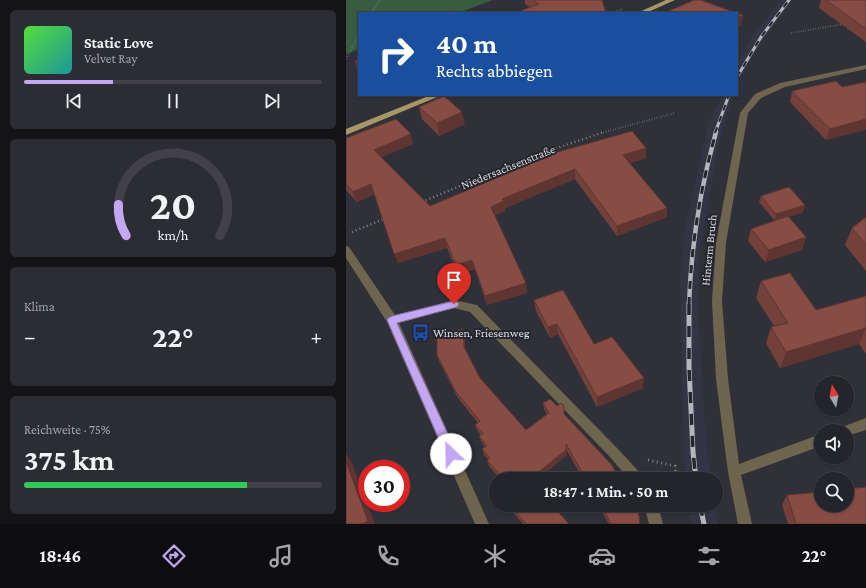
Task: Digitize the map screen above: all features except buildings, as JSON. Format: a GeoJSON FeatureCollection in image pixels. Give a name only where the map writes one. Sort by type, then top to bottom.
{"type":"FeatureCollection","features":[{"type":"Feature","properties":{"kind":"main road"},"geometry":{"type":"LineString","coordinates":[[642,12],[672,0]]}},
{"type":"Feature","properties":{"kind":"main road"},"geometry":{"type":"LineString","coordinates":[[346,132],[436,96]]}},
{"type":"Feature","properties":{"kind":"street","name":"Hinterm Bruch"},"geometry":{"type":"LineString","coordinates":[[745,524],[734,472],[722,379],[717,302],[721,243],[744,113],[758,96],[783,85],[866,67]]}},
{"type":"Feature","properties":{"kind":"street"},"geometry":{"type":"LineString","coordinates":[[346,250],[392,320],[482,524]]}},
{"type":"Feature","properties":{"kind":"street"},"geometry":{"type":"LineString","coordinates":[[392,320],[454,304],[473,308],[631,472]]}},
{"type":"Feature","properties":{"kind":"street"},"geometry":{"type":"LineString","coordinates":[[854,428],[866,424]]}},
{"type":"Feature","properties":{"kind":"street"},"geometry":{"type":"LineString","coordinates":[[734,472],[814,443]]}},
{"type":"Feature","properties":{"kind":"street"},"geometry":{"type":"LineString","coordinates":[[653,512],[656,524]]}},
{"type":"Feature","properties":{"kind":"path"},"geometry":{"type":"LineString","coordinates":[[372,12],[380,0]]}},
{"type":"Feature","properties":{"kind":"path"},"geometry":{"type":"LineString","coordinates":[[791,33],[851,22]]}},
{"type":"Feature","properties":{"kind":"path"},"geometry":{"type":"LineString","coordinates":[[346,59],[358,37]]}},
{"type":"Feature","properties":{"kind":"path","name":"Niedersachsenstraße"},"geometry":{"type":"LineString","coordinates":[[417,204],[551,149],[610,130],[675,113]]}},
{"type":"Feature","properties":{"kind":"path"},"geometry":{"type":"LineString","coordinates":[[346,235],[388,217]]}},
{"type":"Feature","properties":{"kind":"path"},"geometry":{"type":"LineString","coordinates":[[723,474],[734,472]]}},
{"type":"Feature","properties":{"kind":"shaded area"},"geometry":{"type":"Polygon","coordinates":[[[781,0],[794,0],[770,31],[748,64],[738,87],[738,64],[751,38],[781,0]]]}},
{"type":"Feature","properties":{"kind":"shaded area"},"geometry":{"type":"Polygon","coordinates":[[[722,96],[734,96],[721,133],[700,249],[698,305],[706,443],[710,472],[685,472],[684,460],[680,279],[685,230],[708,124],[722,96]]]}},
{"type":"Feature","properties":{"kind":"shaded area"},"geometry":{"type":"Polygon","coordinates":[[[690,512],[716,512],[718,524],[691,524],[690,512]]]}},
{"type":"Feature","properties":{"kind":"green space"},"geometry":{"type":"Polygon","coordinates":[[[346,0],[493,0],[461,12],[358,12],[358,49],[346,54],[346,0]]]}},
{"type":"Feature","properties":{"kind":"railway"},"geometry":{"type":"LineString","coordinates":[[738,75],[761,37],[789,0]]}},
{"type":"Feature","properties":{"kind":"railway"},"geometry":{"type":"LineString","coordinates":[[715,133],[729,96]]}},
{"type":"Feature","properties":{"kind":"railway"},"geometry":{"type":"LineString","coordinates":[[689,305],[697,218],[705,175],[716,132]]}},
{"type":"Feature","properties":{"kind":"railway"},"geometry":{"type":"LineString","coordinates":[[689,305],[689,367],[695,472]]}},
{"type":"Feature","properties":{"kind":"railway"},"geometry":{"type":"LineString","coordinates":[[701,512],[704,524]]}},
{"type":"Feature","properties":{"kind":"place","name":"Winsen, Friesenweg"},"geometry":{"type":"Point","coordinates":[420,333]}},
{"type":"Feature","properties":{"kind":"route"},"geometry":{"type":"LineString","coordinates":[[451,454],[392,320],[454,304]]}}]}
